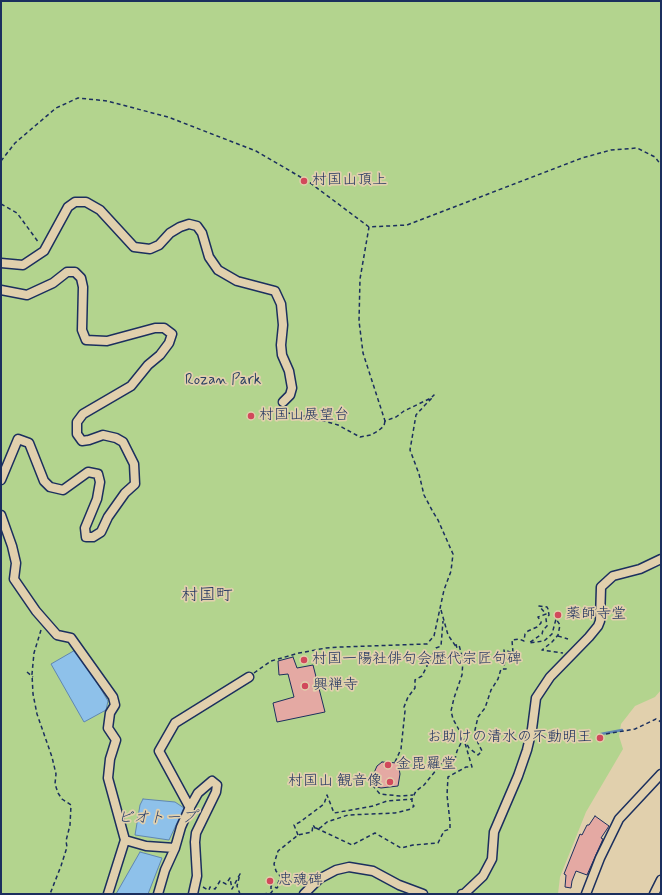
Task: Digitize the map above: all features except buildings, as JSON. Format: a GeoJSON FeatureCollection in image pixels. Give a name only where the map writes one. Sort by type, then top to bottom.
{"type":"FeatureCollection","features":[{"type":"Feature","properties":{"kind":"street"},"geometry":{"type":"LineString","coordinates":[[1,263],[24,265],[44,251],[68,207],[75,202],[86,202],[100,210],[134,247],[150,249],[159,245],[170,233],[180,227],[189,224],[197,226],[202,233],[209,257],[218,270],[242,283],[275,291],[281,304],[283,325],[281,345],[282,355],[289,371],[292,388],[290,395],[283,402]]}},
{"type":"Feature","properties":{"kind":"street"},"geometry":{"type":"LineString","coordinates":[[1,290],[27,295],[53,283],[67,272],[75,272],[81,278],[83,287],[82,330],[86,340],[107,341],[155,328],[164,328],[172,334],[160,355],[148,365],[131,386],[83,414],[77,422],[77,434],[82,441],[89,440],[103,434],[116,438],[123,442],[134,464],[135,484],[126,493],[108,517],[101,532],[94,537],[86,537],[85,528],[97,499],[100,482],[98,474],[88,472],[63,490],[50,487],[44,481],[29,443],[18,439],[1,480]]}},
{"type":"Feature","properties":{"kind":"street"},"geometry":{"type":"LineString","coordinates":[[1,515],[12,546],[16,564],[14,579],[36,611],[57,635],[71,638],[113,697],[115,705],[110,713],[108,728],[116,740],[110,759],[108,778],[125,840],[108,894]]}},
{"type":"Feature","properties":{"kind":"street"},"geometry":{"type":"LineString","coordinates":[[462,894],[464,894],[483,876],[492,859],[494,832],[518,776],[527,750],[532,730],[536,698],[550,677],[598,626],[600,621],[601,586],[613,576],[640,568],[661,559]]}},
{"type":"Feature","properties":{"kind":"street"},"geometry":{"type":"LineString","coordinates":[[190,808],[159,751],[176,724],[249,677]]}},
{"type":"Feature","properties":{"kind":"street"},"geometry":{"type":"LineString","coordinates":[[586,894],[600,858],[619,819],[661,774]]}},
{"type":"Feature","properties":{"kind":"street"},"geometry":{"type":"LineString","coordinates":[[158,894],[165,870],[175,848],[181,827],[190,808],[198,793],[212,781],[217,785],[216,792],[196,833],[195,842],[197,865],[193,894]]}},
{"type":"Feature","properties":{"kind":"street"},"geometry":{"type":"LineString","coordinates":[[125,840],[146,846],[175,848]]}},
{"type":"Feature","properties":{"kind":"street"},"geometry":{"type":"LineString","coordinates":[[304,894],[319,879],[336,870],[349,867],[373,871],[399,885],[423,894]]}},
{"type":"Feature","properties":{"kind":"street"},"geometry":{"type":"LineString","coordinates":[[654,894],[661,880]]}},
{"type":"Feature","properties":{"kind":"path"},"geometry":{"type":"LineString","coordinates":[[1,161],[15,143],[56,108],[78,98],[107,100],[168,117],[256,151],[309,182],[369,227],[407,225],[582,158],[611,150],[637,148],[655,157],[661,164]]}},
{"type":"Feature","properties":{"kind":"path"},"geometry":{"type":"LineString","coordinates":[[1,204],[17,213],[44,251]]}},
{"type":"Feature","properties":{"kind":"path"},"geometry":{"type":"LineString","coordinates":[[283,402],[281,407],[283,411],[338,425],[360,437],[378,432],[384,426],[385,421],[363,354],[359,321],[360,280],[369,227]]}},
{"type":"Feature","properties":{"kind":"path"},"geometry":{"type":"LineString","coordinates":[[249,677],[271,661],[298,653],[341,647],[427,644],[434,636],[444,590],[451,571],[453,554],[438,520],[424,495],[419,474],[410,450],[416,415],[434,395],[396,417],[385,421]]}},
{"type":"Feature","properties":{"kind":"path"},"geometry":{"type":"LineString","coordinates":[[440,608],[448,635],[457,648],[456,645],[459,645],[463,660],[462,675],[451,711],[453,719],[469,748],[478,755],[482,751],[478,743],[475,730],[478,717],[485,708],[491,690],[498,679],[501,669],[506,670],[504,664],[507,659],[505,658],[504,650],[513,653],[512,640],[524,640],[525,633],[541,622],[538,617],[546,614],[539,606],[547,607],[548,609],[549,615],[546,619],[547,626],[543,630],[542,634],[529,643],[544,640],[552,634],[557,615]]}},
{"type":"Feature","properties":{"kind":"path"},"geometry":{"type":"LineString","coordinates":[[395,762],[401,749],[405,711],[404,707],[408,697],[415,688],[415,680],[422,676],[436,648],[441,646],[443,620],[440,608]]}},
{"type":"Feature","properties":{"kind":"path"},"geometry":{"type":"LineString","coordinates":[[556,618],[560,625],[558,635],[542,650],[563,653]]}},
{"type":"Feature","properties":{"kind":"path"},"geometry":{"type":"LineString","coordinates":[[44,621],[34,653],[33,694],[37,714],[52,757],[56,774],[55,784],[58,793],[62,799],[71,805],[71,819],[66,842],[67,847],[50,894]]}},
{"type":"Feature","properties":{"kind":"path"},"geometry":{"type":"LineString","coordinates":[[558,635],[568,640]]}},
{"type":"Feature","properties":{"kind":"path"},"geometry":{"type":"LineString","coordinates":[[27,672],[33,677]]}},
{"type":"Feature","properties":{"kind":"path"},"geometry":{"type":"LineString","coordinates":[[606,734],[635,729],[656,719],[661,722]]}},
{"type":"Feature","properties":{"kind":"path"},"geometry":{"type":"LineString","coordinates":[[314,827],[320,828],[327,822],[348,815],[395,813],[411,809],[414,806],[412,804],[412,800],[416,791],[427,782],[442,763],[455,759],[462,741],[462,734]]}},
{"type":"Feature","properties":{"kind":"path"},"geometry":{"type":"LineString","coordinates":[[314,827],[352,845],[375,833],[401,848],[413,845],[438,843],[444,831],[450,829],[447,795],[448,777],[466,767],[472,767],[462,734]]}},
{"type":"Feature","properties":{"kind":"path"},"geometry":{"type":"LineString","coordinates":[[375,785],[373,786],[380,794],[400,796],[413,795]]}},
{"type":"Feature","properties":{"kind":"path"},"geometry":{"type":"LineString","coordinates":[[298,835],[294,826],[324,804],[327,795],[334,813],[373,806],[387,801],[412,800]]}},
{"type":"Feature","properties":{"kind":"path"},"geometry":{"type":"LineString","coordinates":[[263,894],[271,893],[273,890],[271,889],[271,886],[277,888],[279,885],[278,883],[281,877],[276,871],[274,864],[277,854],[282,847],[298,835],[312,832],[313,825],[314,827]]}},
{"type":"Feature","properties":{"kind":"path"},"geometry":{"type":"LineString","coordinates":[[195,881],[205,889],[209,890],[210,887],[215,889],[220,881],[226,884],[230,878],[232,889],[240,874],[237,886],[240,894]]}},
{"type":"Feature","properties":{"kind":"path"},"geometry":{"type":"LineString","coordinates":[[253,894],[259,894]]}},
{"type":"Feature","properties":{"kind":"green space","name":"Rozan Park"},"geometry":{"type":"Polygon","coordinates":[[[1,1],[661,1],[661,690],[655,697],[635,706],[621,724],[619,736],[623,749],[586,812],[560,877],[558,894],[1,894],[1,1]]]}},
{"type":"Feature","properties":{"kind":"water"},"geometry":{"type":"Polygon","coordinates":[[[77,649],[108,701],[106,710],[84,722],[51,664],[77,649]]]}},
{"type":"Feature","properties":{"kind":"water","name":"ビオトープ"},"geometry":{"type":"Polygon","coordinates":[[[143,799],[175,802],[184,808],[169,840],[135,835],[140,805],[143,799]]]}},
{"type":"Feature","properties":{"kind":"water"},"geometry":{"type":"Polygon","coordinates":[[[140,852],[162,858],[148,894],[116,894],[140,852]]]}},
{"type":"Feature","properties":{"kind":"waterway"},"geometry":{"type":"LineString","coordinates":[[601,734],[622,730]]}},
{"type":"Feature","properties":{"kind":"place","name":"村国山頂上"},"geometry":{"type":"Point","coordinates":[304,181]}},
{"type":"Feature","properties":{"kind":"place","name":"村国山展望台"},"geometry":{"type":"Point","coordinates":[251,416]}},
{"type":"Feature","properties":{"kind":"place","name":"薬師寺堂"},"geometry":{"type":"Point","coordinates":[558,615]}},
{"type":"Feature","properties":{"kind":"place","name":"村国一陽社俳句会歴代宗匠句碑"},"geometry":{"type":"Point","coordinates":[304,660]}},
{"type":"Feature","properties":{"kind":"place","name":"興禅寺"},"geometry":{"type":"Point","coordinates":[305,686]}},
{"type":"Feature","properties":{"kind":"place","name":"お助けの清水の不動明王"},"geometry":{"type":"Point","coordinates":[600,738]}},
{"type":"Feature","properties":{"kind":"place","name":"金毘羅堂"},"geometry":{"type":"Point","coordinates":[388,765]}},
{"type":"Feature","properties":{"kind":"place","name":"村国山 観音像"},"geometry":{"type":"Point","coordinates":[390,782]}},
{"type":"Feature","properties":{"kind":"place","name":"忠魂碑"},"geometry":{"type":"Point","coordinates":[270,881]}},
{"type":"Feature","properties":{"kind":"district","name":"村国町"},"geometry":{"type":"Point","coordinates":[207,596]}}]}
